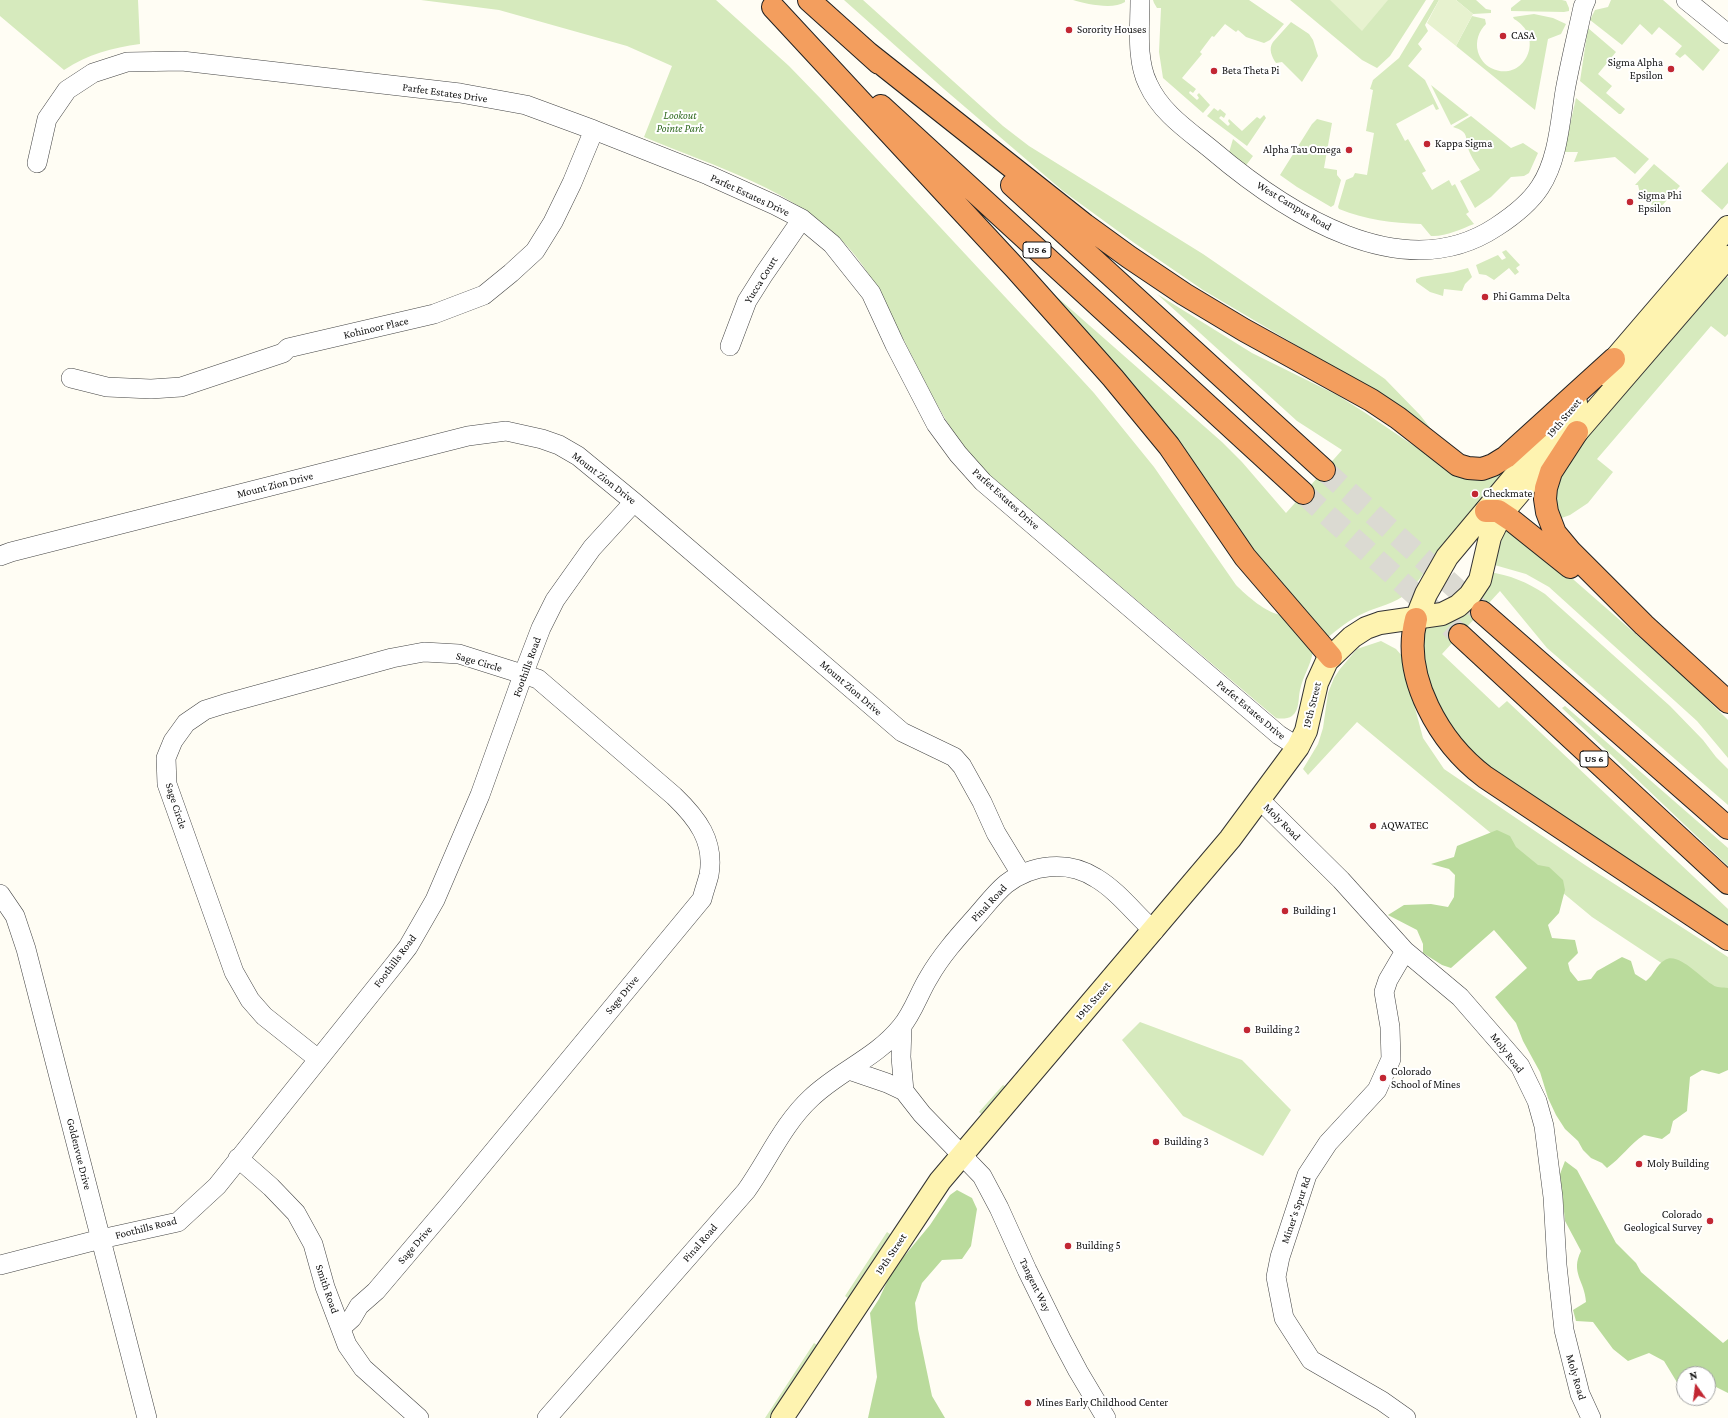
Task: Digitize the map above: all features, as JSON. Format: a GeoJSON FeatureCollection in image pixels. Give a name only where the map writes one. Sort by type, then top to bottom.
{"type":"FeatureCollection","features":[{"type":"Feature","properties":{"kind":"highway","name":"US 6"},"geometry":{"type":"LineString","coordinates":[[809,0],[1324,470]]}},
{"type":"Feature","properties":{"kind":"highway","name":"US 6"},"geometry":{"type":"LineString","coordinates":[[769,4],[1302,493]]}},
{"type":"Feature","properties":{"kind":"highway"},"geometry":{"type":"LineString","coordinates":[[769,4],[993,244],[1113,378],[1168,446],[1244,557],[1331,657]]}},
{"type":"Feature","properties":{"kind":"highway"},"geometry":{"type":"LineString","coordinates":[[868,53],[1059,205],[1129,258],[1222,318],[1371,400],[1398,418],[1454,462],[1463,467],[1482,469],[1493,465],[1506,457],[1614,359]]}},
{"type":"Feature","properties":{"kind":"highway"},"geometry":{"type":"LineString","coordinates":[[1577,432],[1557,462],[1547,484],[1545,500],[1549,521],[1555,533],[1565,545],[1644,624],[1728,702]]}},
{"type":"Feature","properties":{"kind":"highway"},"geometry":{"type":"LineString","coordinates":[[1494,512],[1644,624]]}},
{"type":"Feature","properties":{"kind":"highway"},"geometry":{"type":"LineString","coordinates":[[1482,612],[1728,828]]}},
{"type":"Feature","properties":{"kind":"highway"},"geometry":{"type":"LineString","coordinates":[[1416,619],[1414,630],[1414,652],[1421,688],[1436,723],[1459,754],[1485,777],[1728,938]]}},
{"type":"Feature","properties":{"kind":"highway","name":"US 6"},"geometry":{"type":"LineString","coordinates":[[1460,635],[1728,883]]}},
{"type":"Feature","properties":{"kind":"main road","name":"19th Street"},"geometry":{"type":"LineString","coordinates":[[782,1418],[940,1181],[1154,931],[1230,839],[1298,747],[1306,731],[1317,683],[1322,670],[1331,657],[1352,637],[1366,628],[1389,622],[1433,617],[1448,612],[1458,606],[1474,591],[1482,576],[1494,512],[1614,359],[1728,227]]}},
{"type":"Feature","properties":{"kind":"main road","name":"19th Street"},"geometry":{"type":"LineString","coordinates":[[1416,619],[1426,594],[1444,561],[1577,432],[1728,257]]}},
{"type":"Feature","properties":{"kind":"street","name":"West Campus Road"},"geometry":{"type":"LineString","coordinates":[[1140,0],[1142,68],[1147,84],[1159,104],[1173,117],[1229,165],[1265,191],[1312,219],[1360,240],[1387,247],[1422,250],[1440,248],[1486,233],[1513,215],[1532,197],[1539,188],[1546,177],[1558,135],[1566,90],[1586,0]]}},
{"type":"Feature","properties":{"kind":"street"},"geometry":{"type":"LineString","coordinates":[[1686,0],[1728,34]]}},
{"type":"Feature","properties":{"kind":"street","name":"Parfet Estates Drive"},"geometry":{"type":"LineString","coordinates":[[37,163],[47,119],[67,90],[93,73],[127,62],[182,61],[460,93],[526,105],[708,175],[775,205],[802,220],[832,244],[871,293],[895,345],[936,424],[958,454],[983,482],[1279,735],[1298,747]]}},
{"type":"Feature","properties":{"kind":"street","name":"Kohinoor Place"},"geometry":{"type":"LineString","coordinates":[[71,378],[107,387],[151,389],[181,387],[282,353],[288,348],[434,314],[484,294],[511,273],[535,251],[553,222],[572,183],[594,130]]}},
{"type":"Feature","properties":{"kind":"street","name":"Yucca Court"},"geometry":{"type":"LineString","coordinates":[[730,346],[747,301],[802,220]]}},
{"type":"Feature","properties":{"kind":"street","name":"Mount Zion Drive"},"geometry":{"type":"LineString","coordinates":[[0,556],[460,438],[506,431],[542,439],[559,445],[578,456],[634,502],[902,732],[954,757],[962,766],[982,802],[996,833],[1021,874]]}},
{"type":"Feature","properties":{"kind":"street","name":"Foothills Road"},"geometry":{"type":"LineString","coordinates":[[0,1265],[101,1239],[178,1222],[217,1186],[408,947],[435,900],[480,795],[541,628],[555,600],[592,548],[634,502]]}},
{"type":"Feature","properties":{"kind":"street","name":"Sage Circle"},"geometry":{"type":"LineString","coordinates":[[318,1059],[264,1016],[250,1000],[234,972],[167,784],[166,758],[173,741],[186,723],[205,710],[392,658],[424,652],[459,654],[523,675]]}},
{"type":"Feature","properties":{"kind":"street","name":"Sage Drive"},"geometry":{"type":"LineString","coordinates":[[341,1328],[450,1205],[702,899],[709,875],[710,856],[706,838],[701,826],[691,813],[538,679],[523,675]]}},
{"type":"Feature","properties":{"kind":"street","name":"Moly Road"},"geometry":{"type":"LineString","coordinates":[[1259,799],[1341,880],[1405,951],[1468,1005],[1520,1066],[1537,1101],[1544,1126],[1548,1147],[1557,1265],[1564,1330],[1580,1394],[1590,1418]]}},
{"type":"Feature","properties":{"kind":"street","name":"Pinal Road"},"geometry":{"type":"LineString","coordinates":[[547,1418],[746,1192],[768,1160],[788,1124],[799,1111],[826,1086],[885,1044],[902,1026],[929,976],[956,939],[1005,885],[1021,874],[1038,868],[1050,866],[1081,870],[1096,878],[1109,888],[1154,931]]}},
{"type":"Feature","properties":{"kind":"street","name":"Goldenvue Drive"},"geometry":{"type":"LineString","coordinates":[[0,894],[15,916],[26,949],[147,1418]]}},
{"type":"Feature","properties":{"kind":"street","name":"Miner's Spur Rd"},"geometry":{"type":"LineString","coordinates":[[1405,951],[1388,980],[1384,992],[1390,1027],[1391,1059],[1377,1090],[1328,1143],[1307,1175],[1280,1256],[1276,1277],[1284,1318],[1311,1360],[1382,1401],[1405,1417]]}},
{"type":"Feature","properties":{"kind":"street","name":"Pinal Road"},"geometry":{"type":"LineString","coordinates":[[902,1026],[901,1057],[904,1091]]}},
{"type":"Feature","properties":{"kind":"street"},"geometry":{"type":"LineString","coordinates":[[849,1070],[887,1083],[904,1091],[922,1114],[962,1155]]}},
{"type":"Feature","properties":{"kind":"street","name":"Tangent Way"},"geometry":{"type":"LineString","coordinates":[[962,1155],[976,1168],[991,1190],[1061,1339],[1106,1418]]}},
{"type":"Feature","properties":{"kind":"street","name":"Smith Road"},"geometry":{"type":"LineString","coordinates":[[238,1158],[271,1187],[296,1213],[313,1244],[325,1287],[347,1345],[363,1368],[419,1418]]}},
{"type":"Feature","properties":{"kind":"green space"},"geometry":{"type":"Polygon","coordinates":[[[0,0],[138,0],[140,44],[100,52],[73,64],[64,70],[0,16],[0,0]]]}},
{"type":"Feature","properties":{"kind":"green space","name":"Lookout Pointe Park"},"geometry":{"type":"Polygon","coordinates":[[[421,0],[716,0],[789,66],[821,99],[1094,393],[1154,467],[1236,585],[1263,608],[1282,615],[1313,651],[1311,661],[1301,685],[1298,707],[1295,713],[1288,718],[1276,718],[982,469],[959,441],[942,413],[926,385],[881,295],[863,265],[848,247],[827,227],[804,210],[753,182],[644,137],[672,66],[627,46],[499,10],[421,0]]]}},
{"type":"Feature","properties":{"kind":"green space"},"geometry":{"type":"Polygon","coordinates":[[[844,0],[863,0],[1003,126],[1029,146],[1203,254],[1385,379],[1420,415],[1435,434],[1396,406],[1203,290],[1133,242],[1063,191],[944,89],[844,0]]]}},
{"type":"Feature","properties":{"kind":"green space"},"geometry":{"type":"Polygon","coordinates":[[[1073,0],[1125,0],[1125,2],[1114,6],[1107,6],[1073,0]]]}},
{"type":"Feature","properties":{"kind":"green space"},"geometry":{"type":"Polygon","coordinates":[[[1153,0],[1249,0],[1284,24],[1270,40],[1264,43],[1246,37],[1238,30],[1236,32],[1225,24],[1214,37],[1212,36],[1200,52],[1202,54],[1182,78],[1196,89],[1193,93],[1190,91],[1189,93],[1197,100],[1199,98],[1197,95],[1199,93],[1210,105],[1203,113],[1163,78],[1159,52],[1161,8],[1157,8],[1153,0]]]}},
{"type":"Feature","properties":{"kind":"green space"},"geometry":{"type":"Polygon","coordinates":[[[1290,0],[1426,0],[1390,56],[1377,68],[1362,60],[1290,0]]]}},
{"type":"Feature","properties":{"kind":"green space"},"geometry":{"type":"Polygon","coordinates":[[[1330,0],[1388,0],[1362,31],[1330,0]]]}},
{"type":"Feature","properties":{"kind":"green space"},"geometry":{"type":"Polygon","coordinates":[[[1434,0],[1439,0],[1425,25],[1428,31],[1418,44],[1422,49],[1408,66],[1425,80],[1439,109],[1436,110],[1433,104],[1396,124],[1405,141],[1408,139],[1426,171],[1422,173],[1432,190],[1449,180],[1452,186],[1455,184],[1469,212],[1466,214],[1474,224],[1447,234],[1431,236],[1421,224],[1389,222],[1369,218],[1349,213],[1339,209],[1338,207],[1346,180],[1353,177],[1355,173],[1367,175],[1374,133],[1366,131],[1373,90],[1370,89],[1373,80],[1399,58],[1434,0]]]}},
{"type":"Feature","properties":{"kind":"green space"},"geometry":{"type":"Polygon","coordinates":[[[1439,0],[1456,0],[1473,14],[1456,46],[1427,23],[1439,0]]]}},
{"type":"Feature","properties":{"kind":"green space"},"geometry":{"type":"Polygon","coordinates":[[[1456,0],[1476,0],[1486,9],[1491,10],[1491,13],[1473,14],[1456,0]]]}},
{"type":"Feature","properties":{"kind":"green space"},"geometry":{"type":"Polygon","coordinates":[[[1521,0],[1562,0],[1566,1],[1569,11],[1511,11],[1511,8],[1521,0]]]}},
{"type":"Feature","properties":{"kind":"green space"},"geometry":{"type":"Polygon","coordinates":[[[1611,0],[1663,0],[1720,50],[1703,71],[1685,54],[1680,58],[1675,54],[1682,46],[1659,27],[1652,35],[1640,24],[1622,45],[1590,20],[1595,10],[1608,7],[1611,0]]]}},
{"type":"Feature","properties":{"kind":"green space"},"geometry":{"type":"Polygon","coordinates":[[[1534,14],[1553,18],[1566,24],[1561,34],[1548,39],[1535,110],[1456,46],[1472,16],[1485,19],[1486,24],[1481,30],[1477,40],[1477,48],[1480,57],[1491,68],[1503,71],[1513,70],[1521,65],[1527,57],[1530,47],[1529,37],[1524,27],[1513,17],[1534,14]]]}},
{"type":"Feature","properties":{"kind":"green space"},"geometry":{"type":"Polygon","coordinates":[[[1291,22],[1309,34],[1313,40],[1318,56],[1302,82],[1282,62],[1276,63],[1271,53],[1273,42],[1291,22]]]}},
{"type":"Feature","properties":{"kind":"green space"},"geometry":{"type":"Polygon","coordinates":[[[1588,28],[1616,52],[1598,74],[1612,86],[1606,93],[1625,109],[1621,114],[1619,114],[1580,81],[1588,28]]]}},
{"type":"Feature","properties":{"kind":"green space"},"geometry":{"type":"Polygon","coordinates":[[[1431,85],[1469,115],[1451,125],[1431,85]]]}},
{"type":"Feature","properties":{"kind":"green space"},"geometry":{"type":"Polygon","coordinates":[[[1576,98],[1649,159],[1635,174],[1615,157],[1574,162],[1578,152],[1564,152],[1576,98]]]}},
{"type":"Feature","properties":{"kind":"green space"},"geometry":{"type":"Polygon","coordinates":[[[1214,108],[1218,111],[1220,109],[1226,114],[1224,118],[1221,116],[1219,118],[1228,126],[1230,124],[1228,121],[1229,119],[1242,131],[1257,117],[1260,119],[1264,115],[1266,118],[1247,146],[1207,116],[1214,108]]]}},
{"type":"Feature","properties":{"kind":"green space"},"geometry":{"type":"Polygon","coordinates":[[[1471,116],[1511,148],[1523,143],[1538,153],[1529,173],[1524,176],[1511,177],[1491,197],[1475,208],[1460,181],[1480,170],[1469,151],[1464,133],[1453,127],[1471,116]]]}},
{"type":"Feature","properties":{"kind":"green space"},"geometry":{"type":"Polygon","coordinates":[[[1317,119],[1332,123],[1324,168],[1337,170],[1337,175],[1341,180],[1334,205],[1331,207],[1280,175],[1312,124],[1317,119]]]}},
{"type":"Feature","properties":{"kind":"green space"},"geometry":{"type":"Polygon","coordinates":[[[1233,139],[1253,156],[1244,168],[1228,156],[1233,139]]]}},
{"type":"Feature","properties":{"kind":"green space"},"geometry":{"type":"Polygon","coordinates":[[[1728,162],[1728,203],[1722,210],[1701,191],[1728,162]]]}},
{"type":"Feature","properties":{"kind":"green space"},"geometry":{"type":"Polygon","coordinates":[[[1654,164],[1680,186],[1657,211],[1656,206],[1652,206],[1651,201],[1645,201],[1645,198],[1641,198],[1638,185],[1635,185],[1654,164]]]}},
{"type":"Feature","properties":{"kind":"green space"},"geometry":{"type":"Polygon","coordinates":[[[1506,250],[1520,265],[1516,268],[1519,272],[1515,275],[1509,268],[1494,280],[1486,275],[1479,274],[1476,265],[1498,255],[1502,260],[1506,258],[1502,252],[1506,250]]]}},
{"type":"Feature","properties":{"kind":"green space"},"geometry":{"type":"Polygon","coordinates":[[[1015,260],[1222,442],[1242,462],[1286,513],[1342,450],[1297,421],[1157,294],[1252,353],[1337,395],[1454,473],[1519,457],[1459,525],[1436,554],[1417,583],[1407,593],[1392,602],[1359,615],[1326,639],[1015,260]]]}},
{"type":"Feature","properties":{"kind":"green space"},"geometry":{"type":"Polygon","coordinates":[[[1468,268],[1472,277],[1465,284],[1462,291],[1444,289],[1443,296],[1430,292],[1416,282],[1416,279],[1421,277],[1468,268]]]}},
{"type":"Feature","properties":{"kind":"green space"},"geometry":{"type":"Polygon","coordinates":[[[1728,277],[1728,334],[1725,337],[1711,326],[1597,459],[1613,472],[1588,503],[1570,515],[1556,520],[1553,514],[1557,481],[1573,453],[1722,279],[1728,277]]]}},
{"type":"Feature","properties":{"kind":"green space"},"geometry":{"type":"Polygon","coordinates":[[[1502,525],[1558,566],[1686,678],[1728,720],[1728,758],[1697,721],[1549,587],[1526,574],[1491,564],[1502,525]]]}},
{"type":"Feature","properties":{"kind":"green space"},"geometry":{"type":"Polygon","coordinates":[[[1488,572],[1504,575],[1518,580],[1545,594],[1670,706],[1703,740],[1716,757],[1728,769],[1728,805],[1547,648],[1500,591],[1442,654],[1499,708],[1507,701],[1728,909],[1728,930],[1481,764],[1442,723],[1422,660],[1423,630],[1440,623],[1488,572]]]}},
{"type":"Feature","properties":{"kind":"green space"},"geometry":{"type":"Polygon","coordinates":[[[1381,641],[1396,649],[1403,657],[1408,670],[1415,708],[1423,738],[1444,769],[1585,865],[1728,957],[1728,1007],[1592,917],[1357,722],[1308,775],[1303,769],[1318,744],[1323,728],[1328,693],[1334,678],[1357,649],[1381,641]]]}},
{"type":"Feature","properties":{"kind":"green space"},"geometry":{"type":"Polygon","coordinates":[[[1565,706],[1728,848],[1728,866],[1562,708],[1565,706]]]}},
{"type":"Feature","properties":{"kind":"green space"},"geometry":{"type":"Polygon","coordinates":[[[1497,830],[1510,836],[1516,847],[1538,865],[1549,867],[1563,880],[1565,890],[1559,913],[1548,925],[1552,938],[1575,940],[1578,953],[1568,963],[1570,971],[1578,981],[1591,979],[1597,971],[1622,957],[1631,961],[1635,974],[1646,981],[1662,962],[1670,958],[1683,962],[1714,986],[1728,988],[1728,1070],[1719,1074],[1702,1070],[1690,1077],[1687,1111],[1673,1121],[1670,1133],[1662,1139],[1644,1135],[1607,1168],[1602,1163],[1591,1158],[1583,1150],[1578,1141],[1565,1129],[1548,1098],[1540,1072],[1523,1041],[1516,1023],[1495,997],[1527,968],[1494,930],[1451,968],[1442,965],[1423,953],[1423,944],[1417,930],[1388,915],[1404,905],[1431,904],[1448,907],[1454,897],[1455,875],[1449,869],[1431,864],[1454,857],[1457,846],[1497,830]]]}},
{"type":"Feature","properties":{"kind":"green space"},"geometry":{"type":"Polygon","coordinates":[[[1140,1022],[1242,1060],[1291,1110],[1263,1156],[1183,1116],[1122,1040],[1140,1022]]]}},
{"type":"Feature","properties":{"kind":"green space"},"geometry":{"type":"Polygon","coordinates":[[[1003,1085],[1008,1088],[984,1116],[979,1112],[1003,1085]]]}},
{"type":"Feature","properties":{"kind":"green space"},"geometry":{"type":"Polygon","coordinates":[[[1565,1161],[1577,1170],[1616,1243],[1636,1263],[1641,1272],[1723,1343],[1728,1339],[1728,1393],[1716,1387],[1716,1366],[1676,1366],[1676,1381],[1664,1361],[1649,1353],[1628,1361],[1613,1349],[1593,1322],[1576,1321],[1573,1310],[1586,1302],[1577,1271],[1578,1259],[1581,1251],[1565,1221],[1560,1174],[1565,1161]]]}},
{"type":"Feature","properties":{"kind":"green space"},"geometry":{"type":"Polygon","coordinates":[[[957,1190],[972,1198],[977,1209],[971,1246],[962,1259],[942,1260],[922,1283],[915,1303],[918,1329],[932,1396],[945,1418],[868,1418],[877,1377],[870,1313],[879,1299],[892,1271],[930,1225],[950,1195],[957,1190]]]}},
{"type":"Feature","properties":{"kind":"green space"},"geometry":{"type":"Polygon","coordinates":[[[887,1232],[893,1236],[850,1300],[845,1296],[887,1232]]]}},
{"type":"Feature","properties":{"kind":"green space"},"geometry":{"type":"Polygon","coordinates":[[[814,1343],[820,1347],[773,1418],[765,1418],[814,1343]]]}},
{"type":"Feature","properties":{"kind":"tunnel"},"geometry":{"type":"LineString","coordinates":[[1324,470],[1481,611]]}},
{"type":"Feature","properties":{"kind":"tunnel"},"geometry":{"type":"LineString","coordinates":[[1303,493],[1460,635]]}},
{"type":"Feature","properties":{"kind":"place","name":"Sorority Houses"},"geometry":{"type":"Point","coordinates":[1069,30]}},
{"type":"Feature","properties":{"kind":"place","name":"CASA"},"geometry":{"type":"Point","coordinates":[1503,36]}},
{"type":"Feature","properties":{"kind":"place","name":"Sigma Alpha Epsilon"},"geometry":{"type":"Point","coordinates":[1671,69]}},
{"type":"Feature","properties":{"kind":"place","name":"Beta Theta Pi"},"geometry":{"type":"Point","coordinates":[1214,71]}},
{"type":"Feature","properties":{"kind":"place","name":"Kappa Sigma"},"geometry":{"type":"Point","coordinates":[1427,144]}},
{"type":"Feature","properties":{"kind":"place","name":"Alpha Tau Omega"},"geometry":{"type":"Point","coordinates":[1349,150]}},
{"type":"Feature","properties":{"kind":"place","name":"Sigma Phi Epsilon"},"geometry":{"type":"Point","coordinates":[1630,202]}},
{"type":"Feature","properties":{"kind":"place","name":"Phi Gamma Delta"},"geometry":{"type":"Point","coordinates":[1485,297]}},
{"type":"Feature","properties":{"kind":"place","name":"Checkmate"},"geometry":{"type":"Point","coordinates":[1475,494]}},
{"type":"Feature","properties":{"kind":"place","name":"AQWATEC"},"geometry":{"type":"Point","coordinates":[1373,826]}},
{"type":"Feature","properties":{"kind":"place","name":"Building 1"},"geometry":{"type":"Point","coordinates":[1285,911]}},
{"type":"Feature","properties":{"kind":"place","name":"Building 2"},"geometry":{"type":"Point","coordinates":[1247,1030]}},
{"type":"Feature","properties":{"kind":"place","name":"Colorado School of Mines"},"geometry":{"type":"Point","coordinates":[1383,1078]}},
{"type":"Feature","properties":{"kind":"place","name":"Building 3"},"geometry":{"type":"Point","coordinates":[1156,1142]}},
{"type":"Feature","properties":{"kind":"place","name":"Moly Building"},"geometry":{"type":"Point","coordinates":[1639,1164]}},
{"type":"Feature","properties":{"kind":"place","name":"Colorado Geological Survey"},"geometry":{"type":"Point","coordinates":[1710,1221]}},
{"type":"Feature","properties":{"kind":"place","name":"Building 5"},"geometry":{"type":"Point","coordinates":[1068,1246]}},
{"type":"Feature","properties":{"kind":"place","name":"Mines Early Childhood Center"},"geometry":{"type":"Point","coordinates":[1028,1403]}}]}
